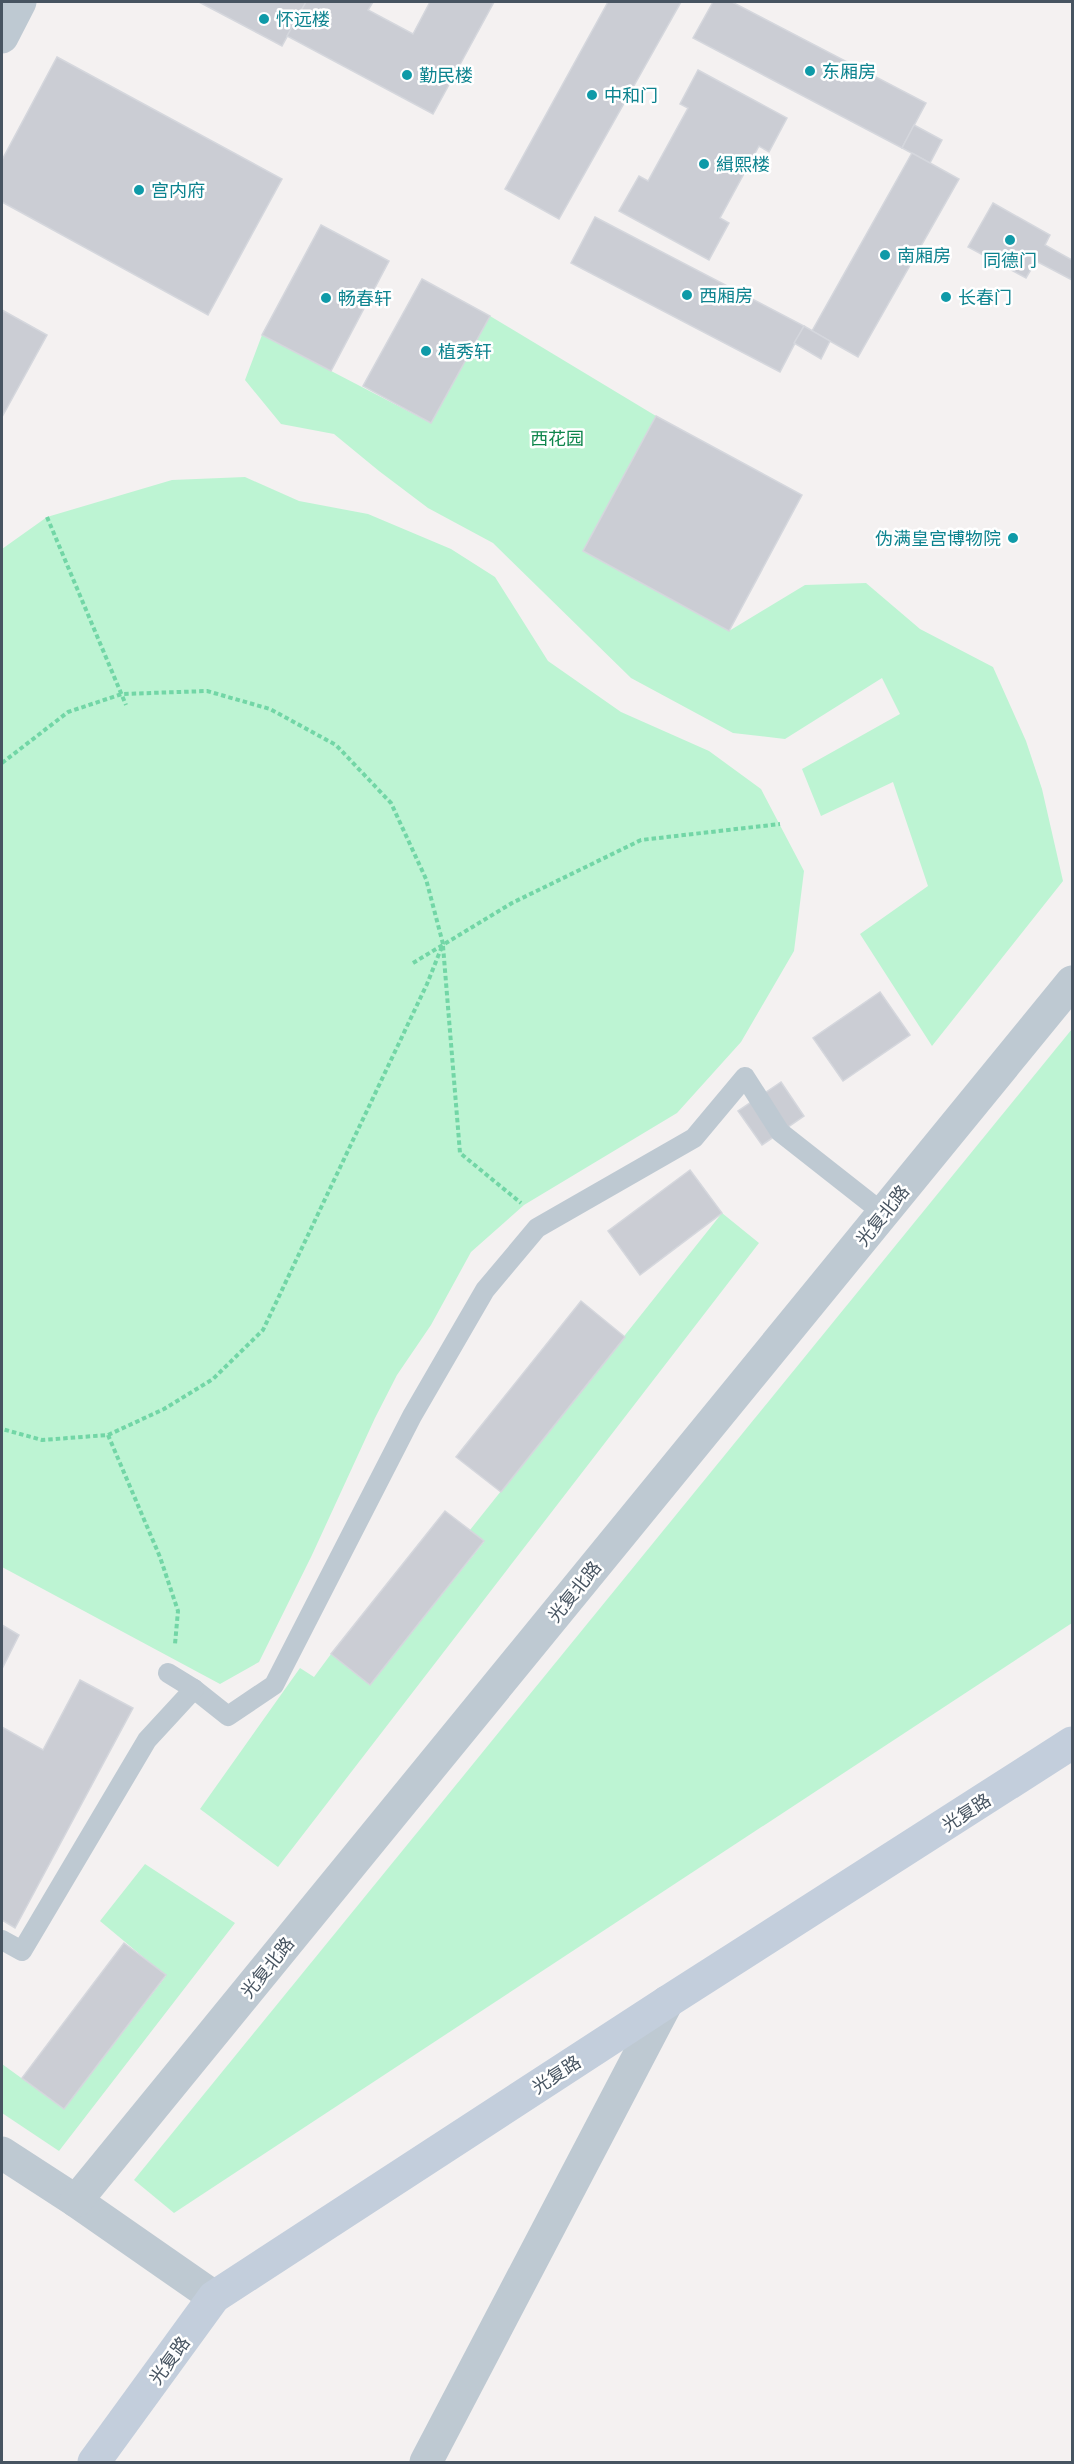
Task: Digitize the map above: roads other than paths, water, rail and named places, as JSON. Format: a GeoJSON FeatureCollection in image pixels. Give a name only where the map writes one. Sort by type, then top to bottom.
{"type":"FeatureCollection","features":[{"type":"Feature","properties":{"kind":"street"},"geometry":{"type":"LineString","coordinates":[[2,38],[20,2]]}},
{"type":"Feature","properties":{"kind":"street","name":"光复北路"},"geometry":{"type":"LineString","coordinates":[[76,2201],[1072,982]]}},
{"type":"Feature","properties":{"kind":"street","name":"光复路"},"geometry":{"type":"LineString","coordinates":[[94,2463],[214,2297],[667,2002],[1072,1743]]}},
{"type":"Feature","properties":{"kind":"street"},"geometry":{"type":"LineString","coordinates":[[426,2463],[667,2002]]}},
{"type":"Feature","properties":{"kind":"street"},"geometry":{"type":"LineString","coordinates":[[2,2152],[214,2297]]}},
{"type":"Feature","properties":{"kind":"lane"},"geometry":{"type":"LineString","coordinates":[[168,1673],[194,1689],[228,1716],[274,1685],[412,1416],[485,1290],[537,1228],[694,1138],[745,1077],[780,1132],[883,1213]]}},
{"type":"Feature","properties":{"kind":"lane"},"geometry":{"type":"LineString","coordinates":[[2,1940],[22,1951],[147,1740],[194,1689]]}},
{"type":"Feature","properties":{"kind":"place","name":"怀远楼"},"geometry":{"type":"Point","coordinates":[264,19]}},
{"type":"Feature","properties":{"kind":"place","name":"东厢房"},"geometry":{"type":"Point","coordinates":[810,71]}},
{"type":"Feature","properties":{"kind":"place","name":"勤民楼"},"geometry":{"type":"Point","coordinates":[407,75]}},
{"type":"Feature","properties":{"kind":"place","name":"中和门"},"geometry":{"type":"Point","coordinates":[592,95]}},
{"type":"Feature","properties":{"kind":"place","name":"緝熙楼"},"geometry":{"type":"Point","coordinates":[704,164]}},
{"type":"Feature","properties":{"kind":"place","name":"宫内府"},"geometry":{"type":"Point","coordinates":[139,190]}},
{"type":"Feature","properties":{"kind":"place","name":"同德门"},"geometry":{"type":"Point","coordinates":[1010,240]}},
{"type":"Feature","properties":{"kind":"place","name":"南厢房"},"geometry":{"type":"Point","coordinates":[885,255]}},
{"type":"Feature","properties":{"kind":"place","name":"西厢房"},"geometry":{"type":"Point","coordinates":[687,295]}},
{"type":"Feature","properties":{"kind":"place","name":"长春门"},"geometry":{"type":"Point","coordinates":[946,297]}},
{"type":"Feature","properties":{"kind":"place","name":"畅春轩"},"geometry":{"type":"Point","coordinates":[326,298]}},
{"type":"Feature","properties":{"kind":"place","name":"植秀轩"},"geometry":{"type":"Point","coordinates":[426,351]}},
{"type":"Feature","properties":{"kind":"place","name":"伪满皇宫博物院"},"geometry":{"type":"Point","coordinates":[1013,538]}},
{"type":"Feature","properties":{"kind":"park label","name":"西花园"},"geometry":{"type":"Point","coordinates":[557,438]}}]}
